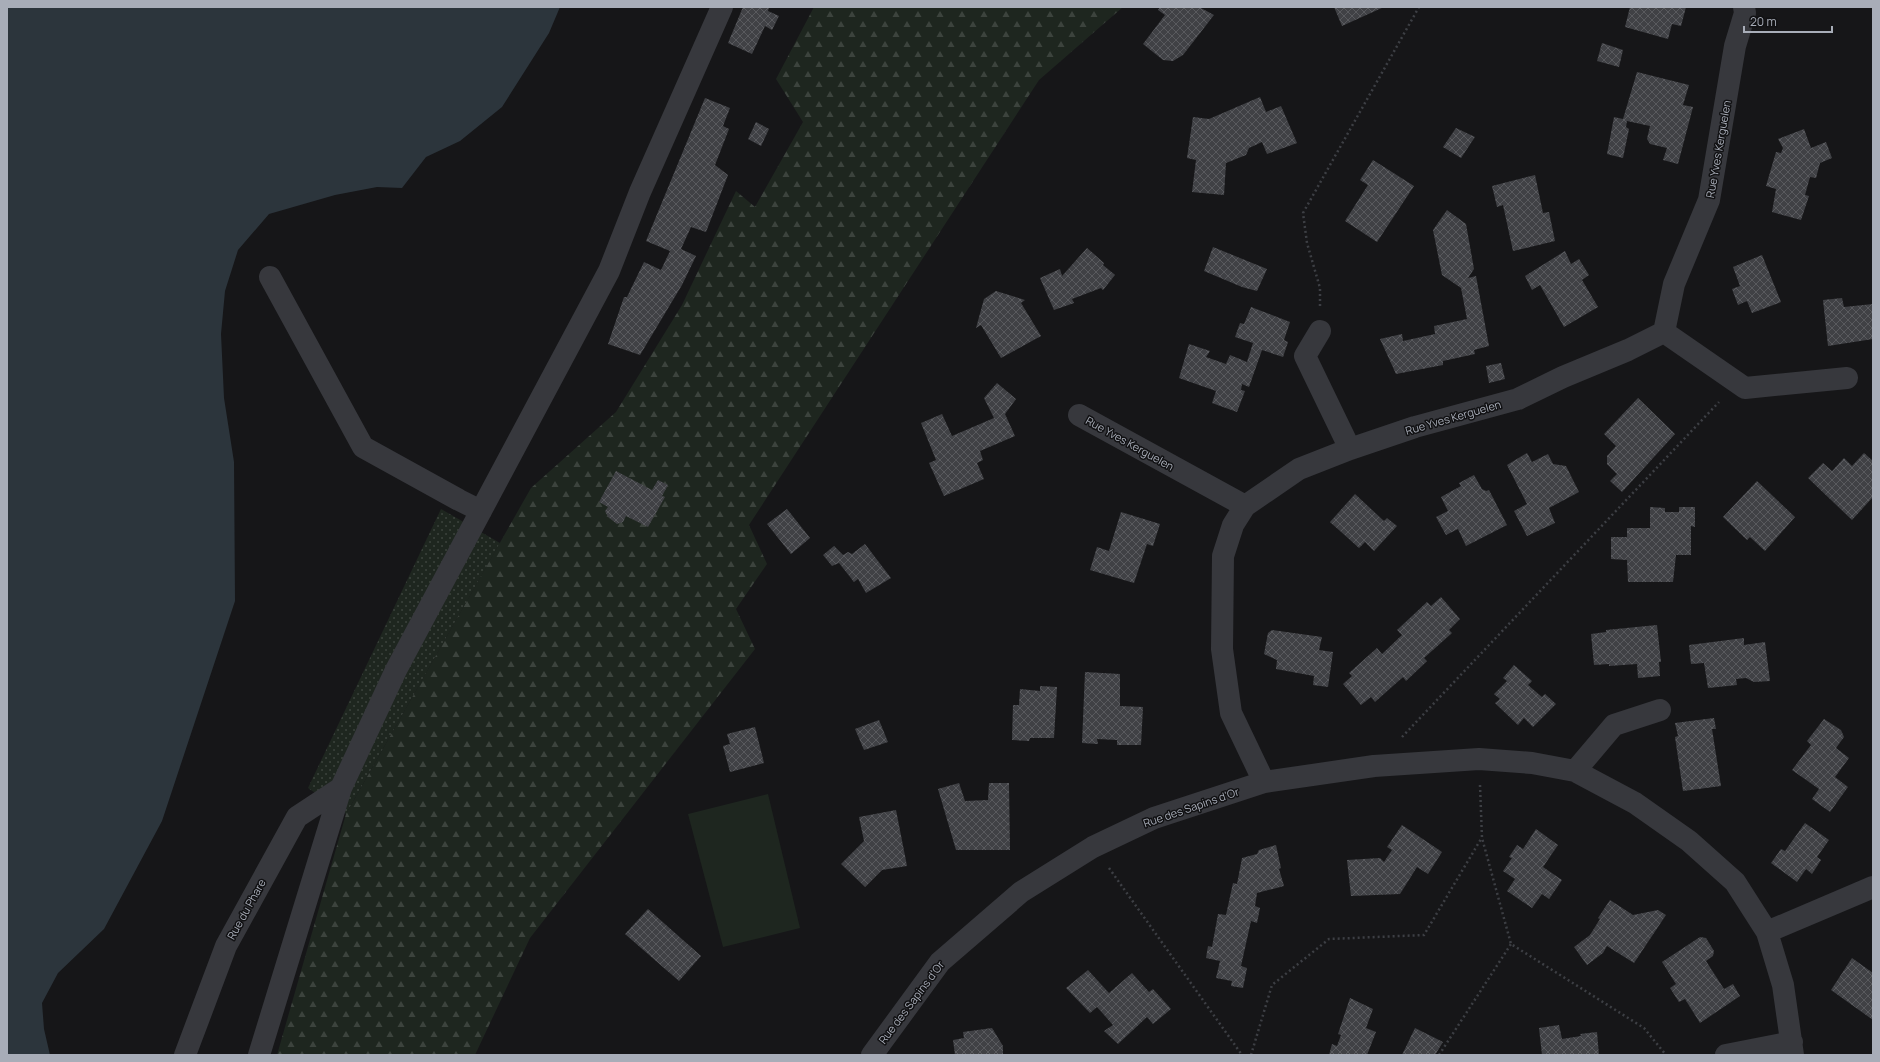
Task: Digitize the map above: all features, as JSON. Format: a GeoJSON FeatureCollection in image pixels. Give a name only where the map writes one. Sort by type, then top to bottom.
{"type":"FeatureCollection","features":[{"type":"Feature","properties":{"kind":"street"},"geometry":{"type":"LineString","coordinates":[[259,1055],[341,788],[396,670],[609,271],[640,192],[722,7]]}},
{"type":"Feature","properties":{"kind":"street","name":"Rue Yves Kerguelen"},"geometry":{"type":"LineString","coordinates":[[1264,782],[1231,713],[1222,649],[1223,556],[1234,525],[1245,506],[1299,469],[1350,449],[1415,427],[1518,399],[1563,376],[1628,350],[1664,332],[1674,284],[1709,200],[1735,46],[1744,13],[1744,7]]}},
{"type":"Feature","properties":{"kind":"street"},"geometry":{"type":"LineString","coordinates":[[270,277],[363,447],[481,510]]}},
{"type":"Feature","properties":{"kind":"street"},"geometry":{"type":"LineString","coordinates":[[1320,331],[1305,356],[1350,449]]}},
{"type":"Feature","properties":{"kind":"street"},"geometry":{"type":"LineString","coordinates":[[1664,332],[1745,388],[1847,378]]}},
{"type":"Feature","properties":{"kind":"street","name":"Rue Yves Kerguelen"},"geometry":{"type":"LineString","coordinates":[[1079,415],[1245,506]]}},
{"type":"Feature","properties":{"kind":"street"},"geometry":{"type":"LineString","coordinates":[[1575,771],[1614,725],[1660,710]]}},
{"type":"Feature","properties":{"kind":"street","name":"Rue des Sapins d'Or"},"geometry":{"type":"LineString","coordinates":[[872,1055],[940,962],[1021,892],[1093,846],[1154,818],[1264,782],[1374,766],[1479,759],[1532,763],[1575,771],[1635,803],[1688,841],[1735,882],[1767,932],[1783,985],[1793,1049],[1726,1055]]}},
{"type":"Feature","properties":{"kind":"street","name":"Rue du Phare"},"geometry":{"type":"LineString","coordinates":[[185,1055],[226,946],[297,817],[341,788]]}},
{"type":"Feature","properties":{"kind":"street"},"geometry":{"type":"LineString","coordinates":[[1767,932],[1873,887]]}},
{"type":"Feature","properties":{"kind":"path"},"geometry":{"type":"LineString","coordinates":[[1320,331],[1320,288],[1307,243],[1303,212],[1420,7]]}},
{"type":"Feature","properties":{"kind":"path"},"geometry":{"type":"LineString","coordinates":[[1374,766],[1738,383]]}},
{"type":"Feature","properties":{"kind":"path"},"geometry":{"type":"LineString","coordinates":[[1479,759],[1482,838],[1511,944],[1644,1028],[1666,1055]]}},
{"type":"Feature","properties":{"kind":"path"},"geometry":{"type":"LineString","coordinates":[[1251,1055],[1272,985],[1329,939],[1424,935],[1482,838]]}},
{"type":"Feature","properties":{"kind":"path"},"geometry":{"type":"LineString","coordinates":[[1093,846],[1242,1055]]}},
{"type":"Feature","properties":{"kind":"path"},"geometry":{"type":"LineString","coordinates":[[1439,1055],[1511,944]]}},
{"type":"Feature","properties":{"kind":"green space"},"geometry":{"type":"Polygon","coordinates":[[[814,7],[1123,7],[1039,80],[749,525],[767,564],[736,609],[755,649],[530,938],[475,1055],[277,1055],[346,814],[531,488],[616,412],[682,305],[736,191],[755,207],[803,122],[776,79],[814,7]]]}},
{"type":"Feature","properties":{"kind":"green space"},"geometry":{"type":"Polygon","coordinates":[[[441,509],[500,543],[346,814],[308,788],[441,509]]]}},
{"type":"Feature","properties":{"kind":"green space"},"geometry":{"type":"Polygon","coordinates":[[[768,794],[800,928],[723,947],[688,814],[768,794]]]}},
{"type":"Feature","properties":{"kind":"shaded area"},"geometry":{"type":"Polygon","coordinates":[[[7,7],[560,7],[549,33],[502,107],[460,141],[426,157],[402,188],[377,187],[335,195],[269,214],[238,250],[225,291],[221,334],[224,398],[234,462],[235,601],[162,821],[104,929],[58,973],[42,1003],[44,1029],[50,1055],[7,1055],[7,7]]]}},
{"type":"Feature","properties":{"kind":"building"},"geometry":{"type":"Polygon","coordinates":[[[743,7],[769,7],[768,11],[779,16],[772,30],[765,26],[752,54],[728,43],[743,7]]]}},
{"type":"Feature","properties":{"kind":"building"},"geometry":{"type":"Polygon","coordinates":[[[1160,7],[1199,7],[1214,15],[1183,55],[1173,61],[1163,60],[1143,44],[1165,15],[1158,10],[1160,7]]]}},
{"type":"Feature","properties":{"kind":"building"},"geometry":{"type":"Polygon","coordinates":[[[1334,7],[1384,7],[1342,26],[1334,7]]]}},
{"type":"Feature","properties":{"kind":"building"},"geometry":{"type":"Polygon","coordinates":[[[1630,7],[1686,7],[1681,26],[1672,24],[1668,39],[1625,27],[1630,7]]]}},
{"type":"Feature","properties":{"kind":"building"},"geometry":{"type":"Polygon","coordinates":[[[1602,43],[1623,50],[1619,67],[1597,61],[1602,43]]]}},
{"type":"Feature","properties":{"kind":"building"},"geometry":{"type":"Polygon","coordinates":[[[1637,72],[1689,85],[1683,105],[1693,107],[1678,164],[1663,160],[1667,148],[1650,144],[1647,139],[1650,126],[1627,121],[1626,127],[1629,129],[1623,158],[1607,154],[1614,117],[1623,119],[1637,72]]]}},
{"type":"Feature","properties":{"kind":"building"},"geometry":{"type":"Polygon","coordinates":[[[1260,97],[1266,112],[1281,106],[1297,143],[1267,154],[1262,142],[1249,148],[1246,155],[1226,163],[1224,195],[1192,192],[1196,160],[1187,158],[1193,117],[1209,119],[1260,97]]]}},
{"type":"Feature","properties":{"kind":"building"},"geometry":{"type":"Polygon","coordinates":[[[705,98],[730,108],[723,126],[729,129],[715,165],[728,175],[706,232],[691,227],[681,249],[696,256],[682,285],[640,355],[608,344],[624,297],[627,297],[644,262],[661,270],[670,251],[646,241],[705,98]]]}},
{"type":"Feature","properties":{"kind":"building"},"geometry":{"type":"Polygon","coordinates":[[[756,122],[769,129],[761,146],[748,139],[756,122]]]}},
{"type":"Feature","properties":{"kind":"building"},"geometry":{"type":"Polygon","coordinates":[[[1456,128],[1475,137],[1461,158],[1443,147],[1456,128]]]}},
{"type":"Feature","properties":{"kind":"building"},"geometry":{"type":"Polygon","coordinates":[[[1804,129],[1811,148],[1826,142],[1832,158],[1820,163],[1816,178],[1810,177],[1805,195],[1809,196],[1801,220],[1772,212],[1776,189],[1766,186],[1776,152],[1781,153],[1783,148],[1778,139],[1804,129]]]}},
{"type":"Feature","properties":{"kind":"building"},"geometry":{"type":"Polygon","coordinates":[[[1373,160],[1414,186],[1377,242],[1345,221],[1368,185],[1360,180],[1373,160]]]}},
{"type":"Feature","properties":{"kind":"building"},"geometry":{"type":"Polygon","coordinates":[[[1535,175],[1543,213],[1549,212],[1555,241],[1513,251],[1503,205],[1497,207],[1492,186],[1535,175]]]}},
{"type":"Feature","properties":{"kind":"building"},"geometry":{"type":"Polygon","coordinates":[[[1447,210],[1466,224],[1474,269],[1468,278],[1476,276],[1489,346],[1474,350],[1475,354],[1443,361],[1443,365],[1396,374],[1380,339],[1402,334],[1403,341],[1435,334],[1434,326],[1467,319],[1461,288],[1442,275],[1433,230],[1447,210]]]}},
{"type":"Feature","properties":{"kind":"building"},"geometry":{"type":"Polygon","coordinates":[[[1213,247],[1267,269],[1257,291],[1242,287],[1204,271],[1213,247]]]}},
{"type":"Feature","properties":{"kind":"building"},"geometry":{"type":"Polygon","coordinates":[[[1087,248],[1115,275],[1103,290],[1101,288],[1072,299],[1074,303],[1054,310],[1040,278],[1060,269],[1062,276],[1087,248]]]}},
{"type":"Feature","properties":{"kind":"building"},"geometry":{"type":"Polygon","coordinates":[[[1565,251],[1571,264],[1579,259],[1589,275],[1582,280],[1598,307],[1564,327],[1540,285],[1532,290],[1525,276],[1565,251]]]}},
{"type":"Feature","properties":{"kind":"building"},"geometry":{"type":"Polygon","coordinates":[[[1762,255],[1781,302],[1752,313],[1747,301],[1738,305],[1732,289],[1740,286],[1733,267],[1762,255]]]}},
{"type":"Feature","properties":{"kind":"building"},"geometry":{"type":"Polygon","coordinates":[[[996,291],[1025,300],[1021,303],[1041,336],[1001,358],[981,325],[976,328],[984,299],[996,291]]]}},
{"type":"Feature","properties":{"kind":"building"},"geometry":{"type":"Polygon","coordinates":[[[1842,298],[1844,307],[1873,304],[1873,339],[1828,346],[1823,300],[1842,298]]]}},
{"type":"Feature","properties":{"kind":"building"},"geometry":{"type":"Polygon","coordinates":[[[1251,307],[1290,322],[1284,340],[1288,342],[1283,357],[1262,350],[1249,387],[1242,384],[1241,390],[1245,391],[1237,412],[1212,403],[1216,391],[1179,378],[1189,344],[1210,351],[1206,357],[1226,364],[1230,355],[1247,362],[1253,343],[1235,337],[1240,323],[1244,324],[1251,307]]]}},
{"type":"Feature","properties":{"kind":"building"},"geometry":{"type":"Polygon","coordinates":[[[1501,363],[1505,379],[1489,383],[1486,366],[1501,363]]]}},
{"type":"Feature","properties":{"kind":"building"},"geometry":{"type":"Polygon","coordinates":[[[997,383],[1016,399],[1005,414],[1015,436],[980,451],[983,460],[977,463],[984,479],[944,496],[929,463],[936,460],[921,423],[942,414],[952,436],[994,418],[984,398],[997,383]]]}},
{"type":"Feature","properties":{"kind":"building"},"geometry":{"type":"Polygon","coordinates":[[[1638,398],[1675,434],[1622,492],[1610,481],[1617,474],[1607,464],[1607,456],[1616,446],[1604,434],[1638,398]]]}},
{"type":"Feature","properties":{"kind":"building"},"geometry":{"type":"Polygon","coordinates":[[[1527,453],[1532,462],[1548,454],[1553,464],[1566,466],[1579,492],[1549,508],[1555,523],[1527,536],[1514,511],[1527,504],[1507,465],[1527,453]]]}},
{"type":"Feature","properties":{"kind":"building"},"geometry":{"type":"Polygon","coordinates":[[[1864,453],[1873,461],[1873,497],[1852,520],[1808,478],[1823,463],[1832,471],[1844,458],[1852,466],[1864,453]]]}},
{"type":"Feature","properties":{"kind":"building"},"geometry":{"type":"Polygon","coordinates":[[[616,471],[652,490],[658,480],[668,485],[662,496],[665,497],[648,527],[626,516],[623,522],[617,524],[608,517],[605,511],[608,507],[599,502],[616,471]]]}},
{"type":"Feature","properties":{"kind":"building"},"geometry":{"type":"Polygon","coordinates":[[[1474,475],[1482,489],[1486,491],[1489,490],[1507,525],[1466,546],[1458,529],[1446,535],[1436,517],[1448,511],[1441,497],[1461,486],[1459,483],[1474,475]]]}},
{"type":"Feature","properties":{"kind":"building"},"geometry":{"type":"Polygon","coordinates":[[[1757,481],[1795,517],[1765,551],[1750,537],[1747,540],[1723,517],[1757,481]]]}},
{"type":"Feature","properties":{"kind":"building"},"geometry":{"type":"Polygon","coordinates":[[[1355,494],[1384,521],[1387,518],[1397,526],[1374,551],[1365,542],[1359,548],[1330,522],[1355,494]]]}},
{"type":"Feature","properties":{"kind":"building"},"geometry":{"type":"Polygon","coordinates":[[[1650,507],[1665,508],[1665,512],[1679,512],[1679,507],[1695,507],[1695,527],[1691,526],[1691,555],[1676,555],[1673,582],[1628,582],[1627,560],[1611,559],[1611,537],[1627,537],[1627,528],[1650,528],[1650,507]]]}},
{"type":"Feature","properties":{"kind":"building"},"geometry":{"type":"Polygon","coordinates":[[[787,509],[810,538],[791,554],[767,524],[787,509]]]}},
{"type":"Feature","properties":{"kind":"building"},"geometry":{"type":"Polygon","coordinates":[[[1121,512],[1160,524],[1153,546],[1147,544],[1134,583],[1090,570],[1097,547],[1109,551],[1121,512]]]}},
{"type":"Feature","properties":{"kind":"building"},"geometry":{"type":"Polygon","coordinates":[[[865,544],[891,578],[866,593],[858,579],[854,582],[839,563],[832,566],[823,555],[834,546],[843,555],[848,552],[852,554],[865,544]]]}},
{"type":"Feature","properties":{"kind":"building"},"geometry":{"type":"Polygon","coordinates":[[[1441,597],[1460,619],[1449,630],[1452,633],[1424,658],[1427,661],[1406,681],[1403,677],[1375,702],[1371,697],[1361,705],[1343,684],[1352,676],[1349,673],[1377,648],[1382,654],[1402,635],[1397,630],[1427,602],[1431,606],[1441,597]]]}},
{"type":"Feature","properties":{"kind":"building"},"geometry":{"type":"Polygon","coordinates":[[[1657,625],[1661,662],[1659,662],[1660,676],[1638,678],[1637,664],[1609,666],[1609,664],[1594,665],[1591,634],[1606,632],[1606,630],[1657,625]]]}},
{"type":"Feature","properties":{"kind":"building"},"geometry":{"type":"Polygon","coordinates":[[[1272,630],[1322,637],[1319,650],[1333,652],[1328,687],[1313,685],[1314,676],[1276,669],[1277,660],[1264,654],[1268,633],[1272,630]]]}},
{"type":"Feature","properties":{"kind":"building"},"geometry":{"type":"Polygon","coordinates":[[[1744,638],[1744,645],[1765,642],[1770,681],[1754,682],[1746,678],[1736,679],[1737,685],[1708,688],[1704,663],[1691,664],[1689,645],[1744,638]]]}},
{"type":"Feature","properties":{"kind":"building"},"geometry":{"type":"Polygon","coordinates":[[[1514,665],[1532,681],[1528,685],[1542,697],[1545,694],[1556,704],[1533,727],[1524,718],[1518,725],[1495,703],[1500,699],[1494,694],[1507,681],[1503,678],[1514,665]]]}},
{"type":"Feature","properties":{"kind":"building"},"geometry":{"type":"Polygon","coordinates":[[[1085,672],[1120,674],[1120,706],[1143,707],[1141,745],[1117,745],[1117,740],[1097,739],[1098,744],[1082,743],[1085,672]]]}},
{"type":"Feature","properties":{"kind":"building"},"geometry":{"type":"Polygon","coordinates":[[[1040,686],[1057,687],[1054,738],[1030,738],[1029,741],[1012,740],[1013,705],[1019,705],[1020,689],[1040,691],[1040,686]]]}},
{"type":"Feature","properties":{"kind":"building"},"geometry":{"type":"Polygon","coordinates":[[[1714,718],[1716,729],[1712,729],[1721,786],[1683,791],[1675,737],[1678,736],[1675,723],[1714,718]]]}},
{"type":"Feature","properties":{"kind":"building"},"geometry":{"type":"Polygon","coordinates":[[[1824,719],[1841,730],[1844,737],[1836,748],[1849,758],[1835,777],[1848,787],[1830,812],[1812,799],[1819,789],[1792,770],[1811,745],[1807,741],[1824,719]]]}},
{"type":"Feature","properties":{"kind":"building"},"geometry":{"type":"Polygon","coordinates":[[[879,720],[888,742],[864,750],[855,729],[879,720]]]}},
{"type":"Feature","properties":{"kind":"building"},"geometry":{"type":"Polygon","coordinates":[[[755,727],[764,763],[730,772],[723,746],[730,744],[727,734],[755,727]]]}},
{"type":"Feature","properties":{"kind":"building"},"geometry":{"type":"Polygon","coordinates":[[[959,783],[965,801],[988,800],[989,783],[1009,783],[1010,850],[956,850],[938,789],[959,783]]]}},
{"type":"Feature","properties":{"kind":"building"},"geometry":{"type":"Polygon","coordinates":[[[896,810],[907,866],[882,870],[865,887],[841,864],[864,841],[859,817],[896,810]]]}},
{"type":"Feature","properties":{"kind":"building"},"geometry":{"type":"Polygon","coordinates":[[[1805,823],[1829,840],[1817,857],[1821,860],[1812,874],[1806,869],[1797,882],[1771,863],[1781,849],[1785,851],[1805,823]]]}},
{"type":"Feature","properties":{"kind":"building"},"geometry":{"type":"Polygon","coordinates":[[[1402,825],[1442,852],[1428,874],[1417,867],[1400,894],[1351,896],[1347,860],[1380,858],[1384,862],[1392,850],[1387,847],[1402,825]]]}},
{"type":"Feature","properties":{"kind":"building"},"geometry":{"type":"Polygon","coordinates":[[[1536,829],[1558,845],[1543,867],[1562,880],[1549,899],[1542,894],[1532,908],[1507,891],[1515,879],[1503,871],[1512,858],[1509,857],[1517,845],[1523,849],[1536,829]]]}},
{"type":"Feature","properties":{"kind":"building"},"geometry":{"type":"Polygon","coordinates":[[[1276,845],[1281,868],[1279,869],[1284,886],[1257,893],[1255,906],[1260,908],[1257,923],[1251,921],[1241,966],[1247,968],[1243,988],[1231,986],[1232,981],[1216,978],[1220,961],[1206,958],[1208,946],[1212,947],[1218,914],[1226,915],[1233,883],[1237,884],[1242,858],[1257,854],[1259,850],[1276,845]]]}},
{"type":"Feature","properties":{"kind":"building"},"geometry":{"type":"Polygon","coordinates":[[[1610,900],[1633,915],[1658,910],[1666,915],[1634,963],[1607,946],[1603,953],[1587,965],[1574,947],[1590,935],[1600,919],[1598,918],[1610,900]]]}},
{"type":"Feature","properties":{"kind":"building"},"geometry":{"type":"Polygon","coordinates":[[[648,909],[701,956],[679,981],[625,934],[648,909]]]}},
{"type":"Feature","properties":{"kind":"building"},"geometry":{"type":"Polygon","coordinates":[[[1700,937],[1706,938],[1714,951],[1713,956],[1706,961],[1724,989],[1733,984],[1740,996],[1700,1023],[1685,999],[1679,1002],[1670,988],[1676,984],[1662,962],[1700,937]]]}},
{"type":"Feature","properties":{"kind":"building"},"geometry":{"type":"Polygon","coordinates":[[[1852,958],[1873,973],[1873,1020],[1831,990],[1852,958]]]}},
{"type":"Feature","properties":{"kind":"building"},"geometry":{"type":"Polygon","coordinates":[[[1088,970],[1109,993],[1132,973],[1149,992],[1153,989],[1171,1009],[1153,1024],[1147,1017],[1118,1044],[1104,1031],[1113,1025],[1097,1007],[1090,1013],[1066,988],[1088,970]]]}},
{"type":"Feature","properties":{"kind":"building"},"geometry":{"type":"Polygon","coordinates":[[[1350,998],[1373,1009],[1366,1028],[1376,1032],[1367,1055],[1329,1055],[1332,1044],[1337,1046],[1341,1035],[1338,1034],[1350,998]]]}},
{"type":"Feature","properties":{"kind":"building"},"geometry":{"type":"Polygon","coordinates":[[[1559,1025],[1562,1039],[1581,1036],[1580,1034],[1597,1032],[1599,1055],[1542,1055],[1539,1028],[1559,1025]]]}},
{"type":"Feature","properties":{"kind":"building"},"geometry":{"type":"Polygon","coordinates":[[[992,1028],[1003,1046],[1003,1055],[955,1055],[953,1040],[964,1038],[963,1032],[992,1028]]]}},
{"type":"Feature","properties":{"kind":"building"},"geometry":{"type":"Polygon","coordinates":[[[1415,1028],[1443,1042],[1435,1055],[1402,1055],[1415,1028]]]}}]}
